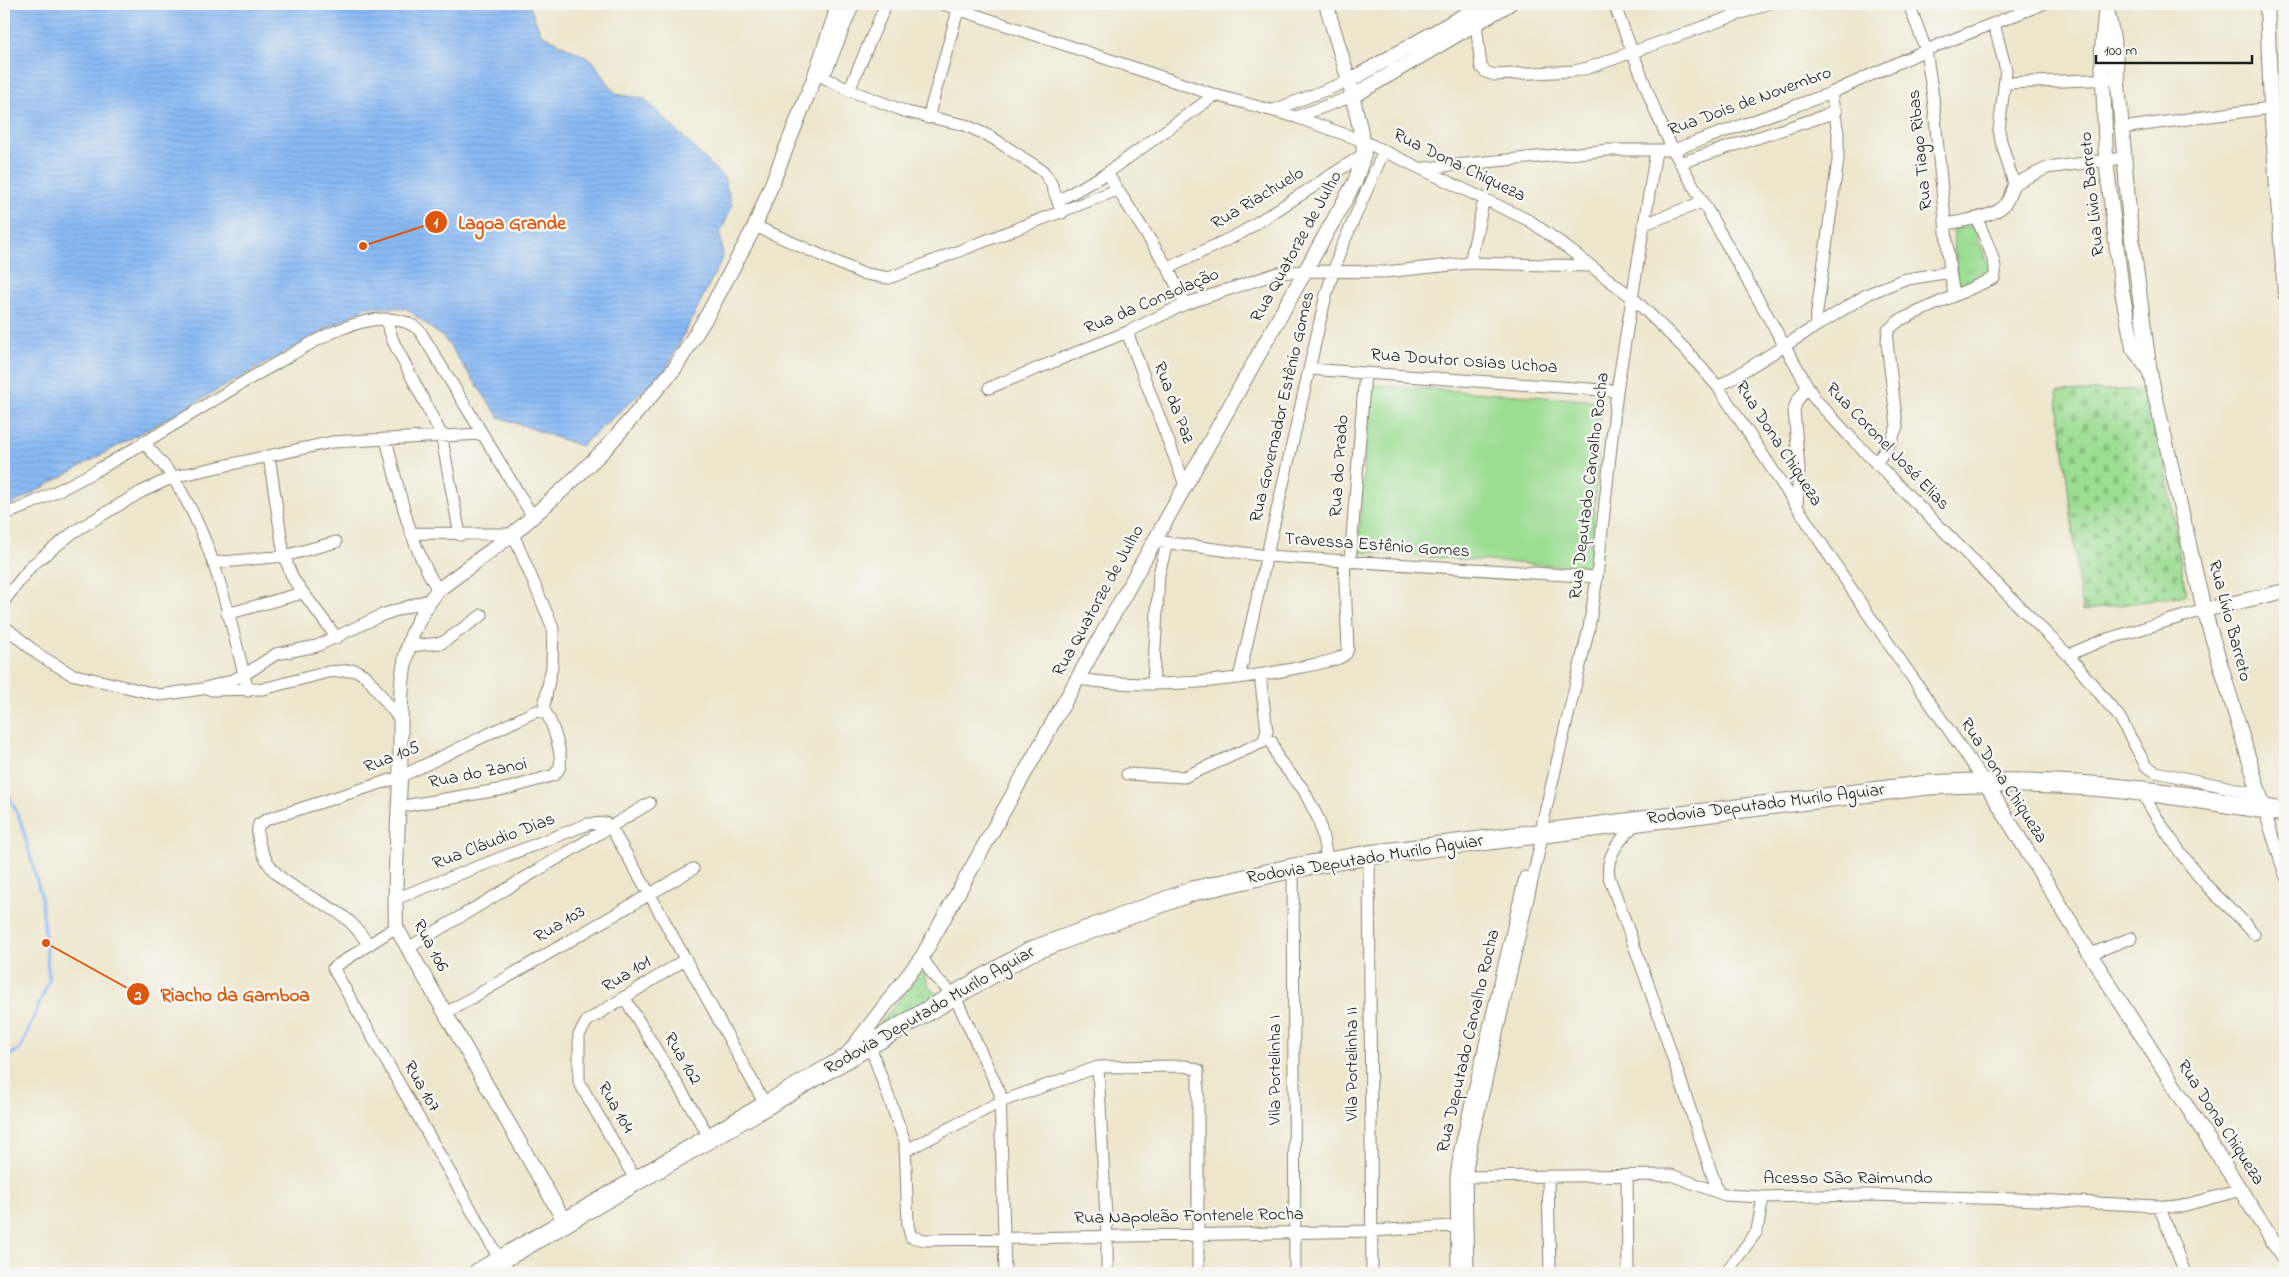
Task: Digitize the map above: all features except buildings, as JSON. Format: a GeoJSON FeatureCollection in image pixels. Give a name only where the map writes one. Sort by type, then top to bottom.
{"type":"FeatureCollection","features":[{"type":"Feature","properties":{"kind":"highway","name":"Rodovia Deputado Murilo Aguiar"},"geometry":{"type":"LineString","coordinates":[[478,1273],[840,1064],[1029,952],[1105,922],[1193,891],[1293,868],[1541,829],[1638,820],[1928,785],[1985,782],[2059,784],[2261,801],[2285,812]]}},
{"type":"Feature","properties":{"kind":"street"},"geometry":{"type":"LineString","coordinates":[[202,690],[244,675],[276,654],[305,650],[336,638],[382,615],[434,595],[533,517],[606,448],[674,368],[708,314],[755,226],[852,4]]}},
{"type":"Feature","properties":{"kind":"street"},"geometry":{"type":"LineString","coordinates":[[849,90],[886,4]]}},
{"type":"Feature","properties":{"kind":"street","name":"Rua Dona Chiqueza"},"geometry":{"type":"LineString","coordinates":[[943,4],[1215,95],[1296,117],[1364,148],[1384,151],[1530,221],[1633,298],[1685,349],[1718,388],[1946,728],[1985,782],[2090,954],[2285,1260]]}},
{"type":"Feature","properties":{"kind":"street"},"geometry":{"type":"LineString","coordinates":[[1326,4],[1353,96],[1364,148]]}},
{"type":"Feature","properties":{"kind":"street"},"geometry":{"type":"LineString","coordinates":[[1296,117],[1353,96],[1416,50],[1477,10],[1509,4]]}},
{"type":"Feature","properties":{"kind":"street","name":"Rua Coronel José Elias"},"geometry":{"type":"LineString","coordinates":[[1614,4],[1632,53],[1673,150],[1807,387],[1827,413],[2068,655],[2120,718],[2140,758],[2150,770],[2261,801]]}},
{"type":"Feature","properties":{"kind":"street"},"geometry":{"type":"LineString","coordinates":[[1477,10],[1481,67],[1489,74],[1574,71],[1632,53],[1767,4]]}},
{"type":"Feature","properties":{"kind":"street","name":"Rua Tiago Ribas"},"geometry":{"type":"LineString","coordinates":[[1909,4],[1926,50],[1934,97],[1950,272],[1954,295]]}},
{"type":"Feature","properties":{"kind":"street","name":"Rua Dois de Novembro"},"geometry":{"type":"LineString","coordinates":[[1422,168],[1609,150],[1673,150],[1831,93],[1926,50],[2043,4]]}},
{"type":"Feature","properties":{"kind":"street","name":"Rua Lívio Barreto"},"geometry":{"type":"LineString","coordinates":[[2106,4],[2102,50],[2106,160],[2130,338],[2138,358],[2150,373]]}},
{"type":"Feature","properties":{"kind":"street","name":"Rua Lívio Barreto"},"geometry":{"type":"LineString","coordinates":[[2106,4],[2113,32],[2123,158],[2138,290],[2150,373],[2204,610],[2285,875]]}},
{"type":"Feature","properties":{"kind":"street"},"geometry":{"type":"LineString","coordinates":[[2267,4],[2278,106],[2285,294]]}},
{"type":"Feature","properties":{"kind":"street"},"geometry":{"type":"LineString","coordinates":[[818,79],[834,6]]}},
{"type":"Feature","properties":{"kind":"street"},"geometry":{"type":"LineString","coordinates":[[928,118],[958,10]]}},
{"type":"Feature","properties":{"kind":"street"},"geometry":{"type":"LineString","coordinates":[[1994,24],[2006,70],[2000,130],[2003,154],[2014,184]]}},
{"type":"Feature","properties":{"kind":"street"},"geometry":{"type":"LineString","coordinates":[[1274,110],[1349,81],[1416,50]]}},
{"type":"Feature","properties":{"kind":"street"},"geometry":{"type":"LineString","coordinates":[[818,79],[928,118],[965,125],[992,137],[1043,171],[1052,183],[1062,213]]}},
{"type":"Feature","properties":{"kind":"street"},"geometry":{"type":"LineString","coordinates":[[2005,83],[2118,79]]}},
{"type":"Feature","properties":{"kind":"street"},"geometry":{"type":"LineString","coordinates":[[1815,326],[1838,160],[1836,112],[1831,93]]}},
{"type":"Feature","properties":{"kind":"street"},"geometry":{"type":"LineString","coordinates":[[1058,201],[1107,173],[1215,95]]}},
{"type":"Feature","properties":{"kind":"street"},"geometry":{"type":"LineString","coordinates":[[2121,128],[2278,106]]}},
{"type":"Feature","properties":{"kind":"street"},"geometry":{"type":"LineString","coordinates":[[1680,163],[1836,112]]}},
{"type":"Feature","properties":{"kind":"street","name":"Rua Riachuelo"},"geometry":{"type":"LineString","coordinates":[[1168,268],[1241,233],[1364,148]]}},
{"type":"Feature","properties":{"kind":"street","name":"Rua Quatorze de Julho"},"geometry":{"type":"LineString","coordinates":[[840,1064],[922,957],[1077,679],[1161,542],[1185,485],[1355,182],[1364,148]]}},
{"type":"Feature","properties":{"kind":"street","name":"Rua Governador Estênio Gomes"},"geometry":{"type":"LineString","coordinates":[[1239,678],[1333,270],[1384,151]]}},
{"type":"Feature","properties":{"kind":"street","name":"Rua Deputado Carvalho Rocha"},"geometry":{"type":"LineString","coordinates":[[1468,1273],[1462,1225],[1461,1177],[1501,998],[1589,628],[1597,577],[1618,391],[1656,151]]}},
{"type":"Feature","properties":{"kind":"street"},"geometry":{"type":"LineString","coordinates":[[1946,224],[1977,219],[2004,206],[2014,184],[2047,168],[2123,158]]}},
{"type":"Feature","properties":{"kind":"street"},"geometry":{"type":"LineString","coordinates":[[1107,173],[1168,268],[1184,304]]}},
{"type":"Feature","properties":{"kind":"street"},"geometry":{"type":"LineString","coordinates":[[755,226],[861,273],[889,278],[1062,213],[1117,190]]}},
{"type":"Feature","properties":{"kind":"street"},"geometry":{"type":"LineString","coordinates":[[1470,264],[1484,198]]}},
{"type":"Feature","properties":{"kind":"street"},"geometry":{"type":"LineString","coordinates":[[1645,224],[1702,202]]}},
{"type":"Feature","properties":{"kind":"street"},"geometry":{"type":"LineString","coordinates":[[1876,464],[1892,439],[1896,426],[1887,342],[1888,330],[1900,320],[1954,295],[1988,282],[1996,275],[1993,261],[1977,219]]}},
{"type":"Feature","properties":{"kind":"street","name":"Rua da Consolação"},"geometry":{"type":"LineString","coordinates":[[990,388],[1127,332],[1184,304],[1278,273],[1305,270],[1384,272],[1470,264],[1590,266]]}},
{"type":"Feature","properties":{"kind":"street"},"geometry":{"type":"LineString","coordinates":[[1718,388],[1868,294],[1902,280],[1950,272]]}},
{"type":"Feature","properties":{"kind":"street"},"geometry":{"type":"LineString","coordinates":[[4,515],[71,482],[144,442],[315,342],[362,322],[386,320],[402,321],[415,326],[420,331],[533,517]]}},
{"type":"Feature","properties":{"kind":"street"},"geometry":{"type":"LineString","coordinates":[[386,320],[398,349],[442,434],[460,535]]}},
{"type":"Feature","properties":{"kind":"street","name":"Rua da Paz"},"geometry":{"type":"LineString","coordinates":[[1127,332],[1185,485]]}},
{"type":"Feature","properties":{"kind":"street","name":"Rua Doutor Osias Uchoa"},"geometry":{"type":"LineString","coordinates":[[1309,369],[1618,391]]}},
{"type":"Feature","properties":{"kind":"street","name":"Rua do Prado"},"geometry":{"type":"LineString","coordinates":[[1260,675],[1332,661],[1346,654],[1348,636],[1347,562],[1365,373]]}},
{"type":"Feature","properties":{"kind":"street"},"geometry":{"type":"LineString","coordinates":[[1797,507],[1799,469],[1794,410],[1797,401],[1807,387]]}},
{"type":"Feature","properties":{"kind":"street"},"geometry":{"type":"LineString","coordinates":[[4,601],[32,566],[75,530],[141,492],[173,477],[332,442],[442,434],[481,434]]}},
{"type":"Feature","properties":{"kind":"street"},"geometry":{"type":"LineString","coordinates":[[386,438],[411,533],[434,595]]}},
{"type":"Feature","properties":{"kind":"street"},"geometry":{"type":"LineString","coordinates":[[144,442],[173,477],[198,523],[214,563],[248,690]]}},
{"type":"Feature","properties":{"kind":"street"},"geometry":{"type":"LineString","coordinates":[[269,456],[284,556],[293,579],[336,638]]}},
{"type":"Feature","properties":{"kind":"street"},"geometry":{"type":"LineString","coordinates":[[411,533],[460,535],[513,534]]}},
{"type":"Feature","properties":{"kind":"street"},"geometry":{"type":"LineString","coordinates":[[513,534],[553,628],[552,666],[540,711]]}},
{"type":"Feature","properties":{"kind":"street"},"geometry":{"type":"LineString","coordinates":[[214,563],[284,556],[336,542]]}},
{"type":"Feature","properties":{"kind":"street"},"geometry":{"type":"LineString","coordinates":[[1153,684],[1161,542]]}},
{"type":"Feature","properties":{"kind":"street","name":"Travessa Estênio Gomes"},"geometry":{"type":"LineString","coordinates":[[1161,542],[1267,556],[1597,577]]}},
{"type":"Feature","properties":{"kind":"street"},"geometry":{"type":"LineString","coordinates":[[2068,655],[2101,641],[2204,610],[2285,592]]}},
{"type":"Feature","properties":{"kind":"street"},"geometry":{"type":"LineString","coordinates":[[227,614],[302,593]]}},
{"type":"Feature","properties":{"kind":"street","name":"Rua 106"},"geometry":{"type":"LineString","coordinates":[[434,595],[408,646],[405,662],[398,807],[396,927],[565,1222]]}},
{"type":"Feature","properties":{"kind":"street"},"geometry":{"type":"LineString","coordinates":[[408,646],[442,643],[482,615]]}},
{"type":"Feature","properties":{"kind":"street"},"geometry":{"type":"LineString","coordinates":[[4,626],[38,655],[71,674],[160,695],[202,690],[248,690],[328,672],[355,670],[366,676],[401,721]]}},
{"type":"Feature","properties":{"kind":"street"},"geometry":{"type":"LineString","coordinates":[[1077,679],[1121,684],[1153,684],[1260,675],[1266,738]]}},
{"type":"Feature","properties":{"kind":"street","name":"Rua do Zanoi"},"geometry":{"type":"LineString","coordinates":[[398,807],[527,784],[554,775],[560,767],[555,735],[548,716],[540,711]]}},
{"type":"Feature","properties":{"kind":"street","name":"Rua 105"},"geometry":{"type":"LineString","coordinates":[[369,945],[344,917],[294,888],[272,871],[262,853],[257,827],[268,818],[400,777],[540,711]]}},
{"type":"Feature","properties":{"kind":"street"},"geometry":{"type":"LineString","coordinates":[[1127,774],[1184,777],[1256,747],[1266,738]]}},
{"type":"Feature","properties":{"kind":"street"},"geometry":{"type":"LineString","coordinates":[[1266,738],[1272,742],[1278,759],[1303,789],[1319,820],[1328,862]]}},
{"type":"Feature","properties":{"kind":"street"},"geometry":{"type":"LineString","coordinates":[[2142,791],[2206,885],[2238,915],[2254,934]]}},
{"type":"Feature","properties":{"kind":"street"},"geometry":{"type":"LineString","coordinates":[[408,948],[650,803]]}},
{"type":"Feature","properties":{"kind":"street"},"geometry":{"type":"LineString","coordinates":[[1638,820],[1612,853],[1608,862],[1609,877],[1648,984],[1718,1192]]}},
{"type":"Feature","properties":{"kind":"street","name":"Rua Cláudio Dias"},"geometry":{"type":"LineString","coordinates":[[395,899],[588,824],[609,826]]}},
{"type":"Feature","properties":{"kind":"street"},"geometry":{"type":"LineString","coordinates":[[609,826],[649,893],[766,1106]]}},
{"type":"Feature","properties":{"kind":"street","name":"Vila Portelinha II"},"geometry":{"type":"LineString","coordinates":[[1369,856],[1372,1273]]}},
{"type":"Feature","properties":{"kind":"street","name":"Vila Portelinha I"},"geometry":{"type":"LineString","coordinates":[[1293,868],[1295,1273]]}},
{"type":"Feature","properties":{"kind":"street","name":"Rua 103"},"geometry":{"type":"LineString","coordinates":[[446,1013],[693,869]]}},
{"type":"Feature","properties":{"kind":"street","name":"Rua 107"},"geometry":{"type":"LineString","coordinates":[[396,927],[333,968],[500,1260]]}},
{"type":"Feature","properties":{"kind":"street"},"geometry":{"type":"LineString","coordinates":[[2090,954],[2131,938]]}},
{"type":"Feature","properties":{"kind":"street"},"geometry":{"type":"LineString","coordinates":[[922,957],[934,976],[954,995],[1000,1093],[1004,1273]]}},
{"type":"Feature","properties":{"kind":"street","name":"Rua 101"},"geometry":{"type":"LineString","coordinates":[[587,1021],[686,959]]}},
{"type":"Feature","properties":{"kind":"street","name":"Rua 102"},"geometry":{"type":"LineString","coordinates":[[624,997],[710,1138]]}},
{"type":"Feature","properties":{"kind":"street","name":"Rua 104"},"geometry":{"type":"LineString","coordinates":[[587,1021],[579,1035],[579,1082],[636,1181]]}},
{"type":"Feature","properties":{"kind":"street"},"geometry":{"type":"LineString","coordinates":[[870,1046],[896,1114],[905,1142],[905,1151],[1000,1102],[1098,1067],[1185,1066],[1198,1070],[1198,1273]]}},
{"type":"Feature","properties":{"kind":"street"},"geometry":{"type":"LineString","coordinates":[[1098,1067],[1107,1236],[1107,1273]]}},
{"type":"Feature","properties":{"kind":"street","name":"Rua Napoleão Fontenele Rocha"},"geometry":{"type":"LineString","coordinates":[[905,1151],[908,1225],[911,1237],[925,1240],[1372,1231],[1462,1225]]}},
{"type":"Feature","properties":{"kind":"street","name":"Acesso São Raimundo"},"geometry":{"type":"LineString","coordinates":[[1461,1177],[1671,1175],[1726,1195],[1763,1197],[1868,1195],[2016,1199],[2178,1207],[2241,1190]]}},
{"type":"Feature","properties":{"kind":"street"},"geometry":{"type":"LineString","coordinates":[[1548,1176],[1550,1273]]}},
{"type":"Feature","properties":{"kind":"street"},"geometry":{"type":"LineString","coordinates":[[1627,1176],[1628,1273]]}},
{"type":"Feature","properties":{"kind":"street"},"geometry":{"type":"LineString","coordinates":[[1732,1270],[1757,1230],[1763,1197]]}},
{"type":"Feature","properties":{"kind":"street"},"geometry":{"type":"LineString","coordinates":[[2159,1206],[2185,1273]]}},
{"type":"Feature","properties":{"kind":"street","name":"Rua Deputado Carvalho Rocha"},"geometry":{"type":"LineString","coordinates":[[1457,1273],[1462,1225]]}},
{"type":"Feature","properties":{"kind":"green space"},"geometry":{"type":"Polygon","coordinates":[[[1973,226],[1992,273],[1957,286],[1953,229],[1973,226]]]}},
{"type":"Feature","properties":{"kind":"green space"},"geometry":{"type":"Polygon","coordinates":[[[1370,385],[1602,401],[1590,568],[1358,552],[1370,385]]]}},
{"type":"Feature","properties":{"kind":"green space"},"geometry":{"type":"Polygon","coordinates":[[[2153,389],[2186,595],[2082,611],[2057,392],[2153,389]]]}},
{"type":"Feature","properties":{"kind":"green space"},"geometry":{"type":"Polygon","coordinates":[[[922,971],[931,989],[939,995],[870,1036],[922,971]]]}},
{"type":"Feature","properties":{"kind":"water"},"geometry":{"type":"Polygon","coordinates":[[[4,4],[529,4],[541,34],[592,60],[616,94],[645,99],[724,178],[732,206],[720,234],[723,257],[666,370],[581,446],[499,417],[445,339],[406,308],[367,307],[4,509],[4,4]]]}},
{"type":"Feature","properties":{"kind":"waterway"},"geometry":{"type":"LineString","coordinates":[[4,784],[21,822],[41,896],[49,980],[21,1048],[4,1059]]}},
{"type":"Feature","properties":{"kind":"place","name":"Lagoa Grande"},"geometry":{"type":"Point","coordinates":[363,246]}},
{"type":"Feature","properties":{"kind":"place","name":"Riacho da Gamboa"},"geometry":{"type":"Point","coordinates":[46,943]}}]}
